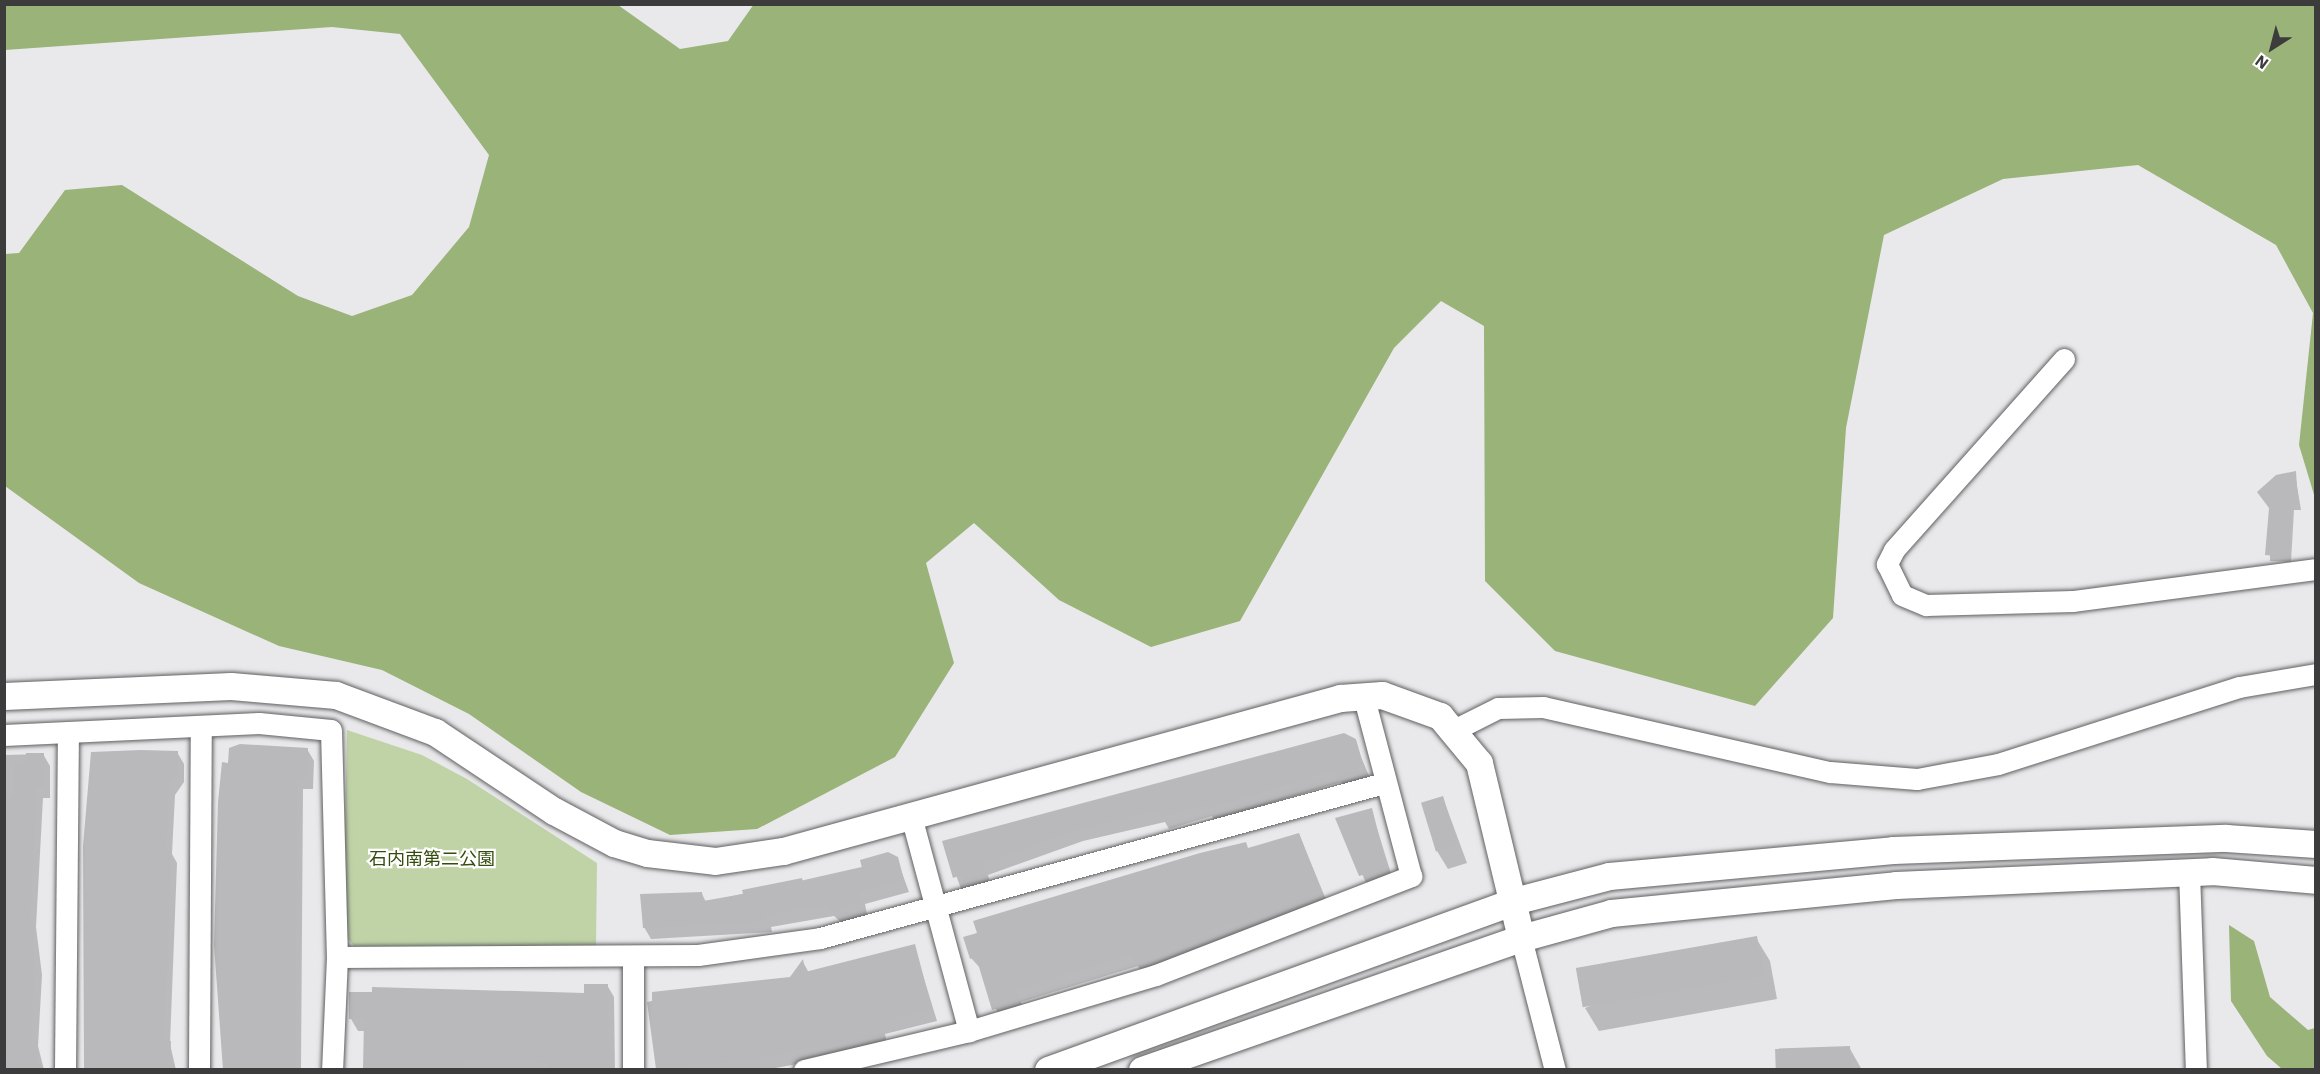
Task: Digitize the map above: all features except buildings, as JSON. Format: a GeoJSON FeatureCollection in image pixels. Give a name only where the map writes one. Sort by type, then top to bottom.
{"type":"FeatureCollection","features":[{"type":"Feature","properties":{"kind":"street"},"geometry":{"type":"LineString","coordinates":[[2064,359],[1894,550],[1887,564],[1902,595],[1926,605],[2073,601],[2316,569]]}},
{"type":"Feature","properties":{"kind":"street"},"geometry":{"type":"LineString","coordinates":[[1456,729],[1498,708],[1544,706],[1830,772],[1917,779],[1998,764],[2239,687],[2316,674]]}},
{"type":"Feature","properties":{"kind":"street"},"geometry":{"type":"LineString","coordinates":[[4,696],[231,686],[336,695],[435,732],[583,829],[647,853],[681,859],[749,858],[1364,694],[1422,705],[1456,729],[1483,773],[1515,901],[1521,938],[1555,1070]]}},
{"type":"Feature","properties":{"kind":"street"},"geometry":{"type":"LineString","coordinates":[[804,1070],[969,1031],[1156,975],[1412,876],[1384,783],[1364,694]]}},
{"type":"Feature","properties":{"kind":"street"},"geometry":{"type":"LineString","coordinates":[[4,735],[259,723],[331,730],[337,957],[332,1070]]}},
{"type":"Feature","properties":{"kind":"street"},"geometry":{"type":"LineString","coordinates":[[199,1070],[201,726]]}},
{"type":"Feature","properties":{"kind":"street"},"geometry":{"type":"LineString","coordinates":[[64,1070],[68,732]]}},
{"type":"Feature","properties":{"kind":"street"},"geometry":{"type":"LineString","coordinates":[[337,957],[698,955],[820,938],[1384,783]]}},
{"type":"Feature","properties":{"kind":"street"},"geometry":{"type":"LineString","coordinates":[[910,816],[969,1031]]}},
{"type":"Feature","properties":{"kind":"street"},"geometry":{"type":"LineString","coordinates":[[1048,1070],[1515,901],[1608,876],[1893,850],[2226,838],[2316,844]]}},
{"type":"Feature","properties":{"kind":"street"},"geometry":{"type":"LineString","coordinates":[[1142,1070],[1521,938],[1611,913],[1709,900],[2189,872],[2316,880]]}},
{"type":"Feature","properties":{"kind":"street"},"geometry":{"type":"LineString","coordinates":[[2189,872],[2196,1070]]}},
{"type":"Feature","properties":{"kind":"street"},"geometry":{"type":"LineString","coordinates":[[633,956],[633,1070]]}},
{"type":"Feature","properties":{"kind":"green space"},"geometry":{"type":"Polygon","coordinates":[[[5,4],[618,5],[680,49],[728,41],[754,4],[2315,5],[2315,498],[2299,445],[2313,313],[2276,245],[2138,165],[2003,179],[1884,235],[1846,428],[1833,618],[1755,706],[1555,651],[1485,581],[1484,326],[1441,301],[1394,348],[1240,621],[1151,647],[1059,600],[974,523],[926,563],[954,663],[895,757],[757,829],[670,835],[581,792],[469,714],[382,670],[279,646],[139,583],[5,486],[5,254],[19,253],[65,190],[122,185],[298,296],[352,316],[412,295],[469,227],[489,155],[400,34],[332,27],[5,50],[5,4]]]}},
{"type":"Feature","properties":{"kind":"green space","name":"石内南第二公園"},"geometry":{"type":"Polygon","coordinates":[[[347,730],[422,755],[467,779],[597,863],[596,946],[354,946],[343,933],[347,730]]]}},
{"type":"Feature","properties":{"kind":"green space"},"geometry":{"type":"Polygon","coordinates":[[[2229,925],[2254,941],[2270,997],[2308,1030],[2315,1028],[2315,1069],[2282,1069],[2267,1056],[2231,1001],[2229,925]]]}}]}
